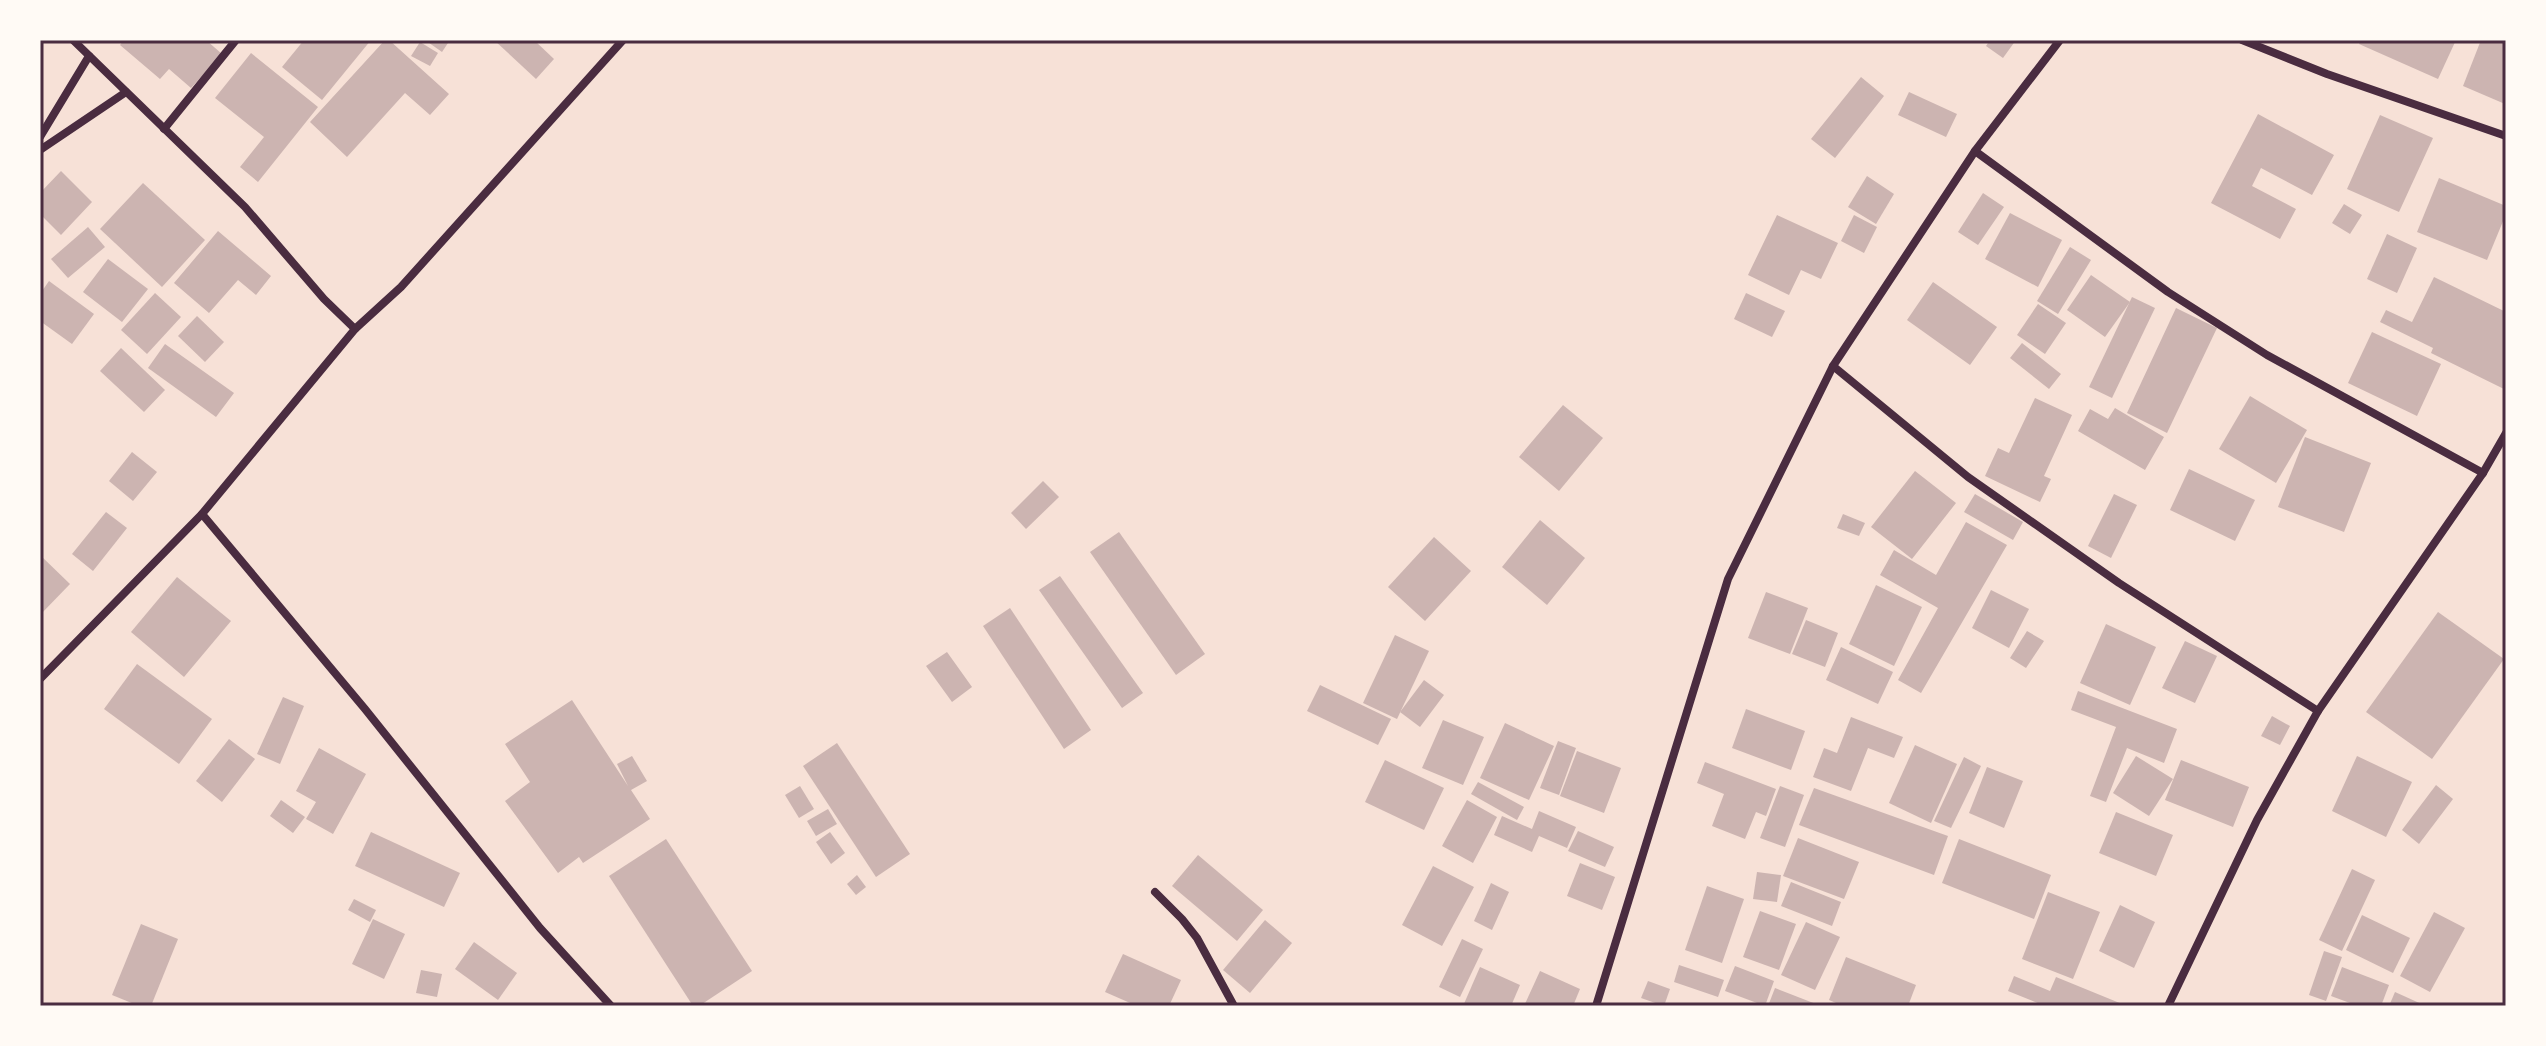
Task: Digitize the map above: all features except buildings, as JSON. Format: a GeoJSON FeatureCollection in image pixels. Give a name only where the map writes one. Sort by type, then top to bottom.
{"type":"FeatureCollection","features":[{"type":"Feature","properties":{"kind":"street"},"geometry":{"type":"LineString","coordinates":[[73,40],[245,207],[324,299],[355,329]]}},
{"type":"Feature","properties":{"kind":"street"},"geometry":{"type":"LineString","coordinates":[[164,129],[236,40]]}},
{"type":"Feature","properties":{"kind":"street"},"geometry":{"type":"LineString","coordinates":[[40,679],[202,514],[355,329],[401,287],[623,40]]}},
{"type":"Feature","properties":{"kind":"street"},"geometry":{"type":"LineString","coordinates":[[1596,1006],[1728,579],[1833,366],[1975,151],[2060,40]]}},
{"type":"Feature","properties":{"kind":"street"},"geometry":{"type":"LineString","coordinates":[[2242,40],[2327,74],[2506,136]]}},
{"type":"Feature","properties":{"kind":"street"},"geometry":{"type":"LineString","coordinates":[[40,137],[89,56]]}},
{"type":"Feature","properties":{"kind":"street"},"geometry":{"type":"LineString","coordinates":[[40,150],[126,92]]}},
{"type":"Feature","properties":{"kind":"street"},"geometry":{"type":"LineString","coordinates":[[1975,151],[2168,292],[2254,347],[2483,473]]}},
{"type":"Feature","properties":{"kind":"street"},"geometry":{"type":"LineString","coordinates":[[1833,366],[1968,477],[2119,583],[2318,711]]}},
{"type":"Feature","properties":{"kind":"street"},"geometry":{"type":"LineString","coordinates":[[2168,1006],[2257,820],[2318,711],[2483,473],[2506,433]]}},
{"type":"Feature","properties":{"kind":"street"},"geometry":{"type":"LineString","coordinates":[[202,514],[365,709],[540,928],[611,1006]]}},
{"type":"Feature","properties":{"kind":"street"},"geometry":{"type":"LineString","coordinates":[[1155,892],[1197,938],[1234,1006]]}}]}
